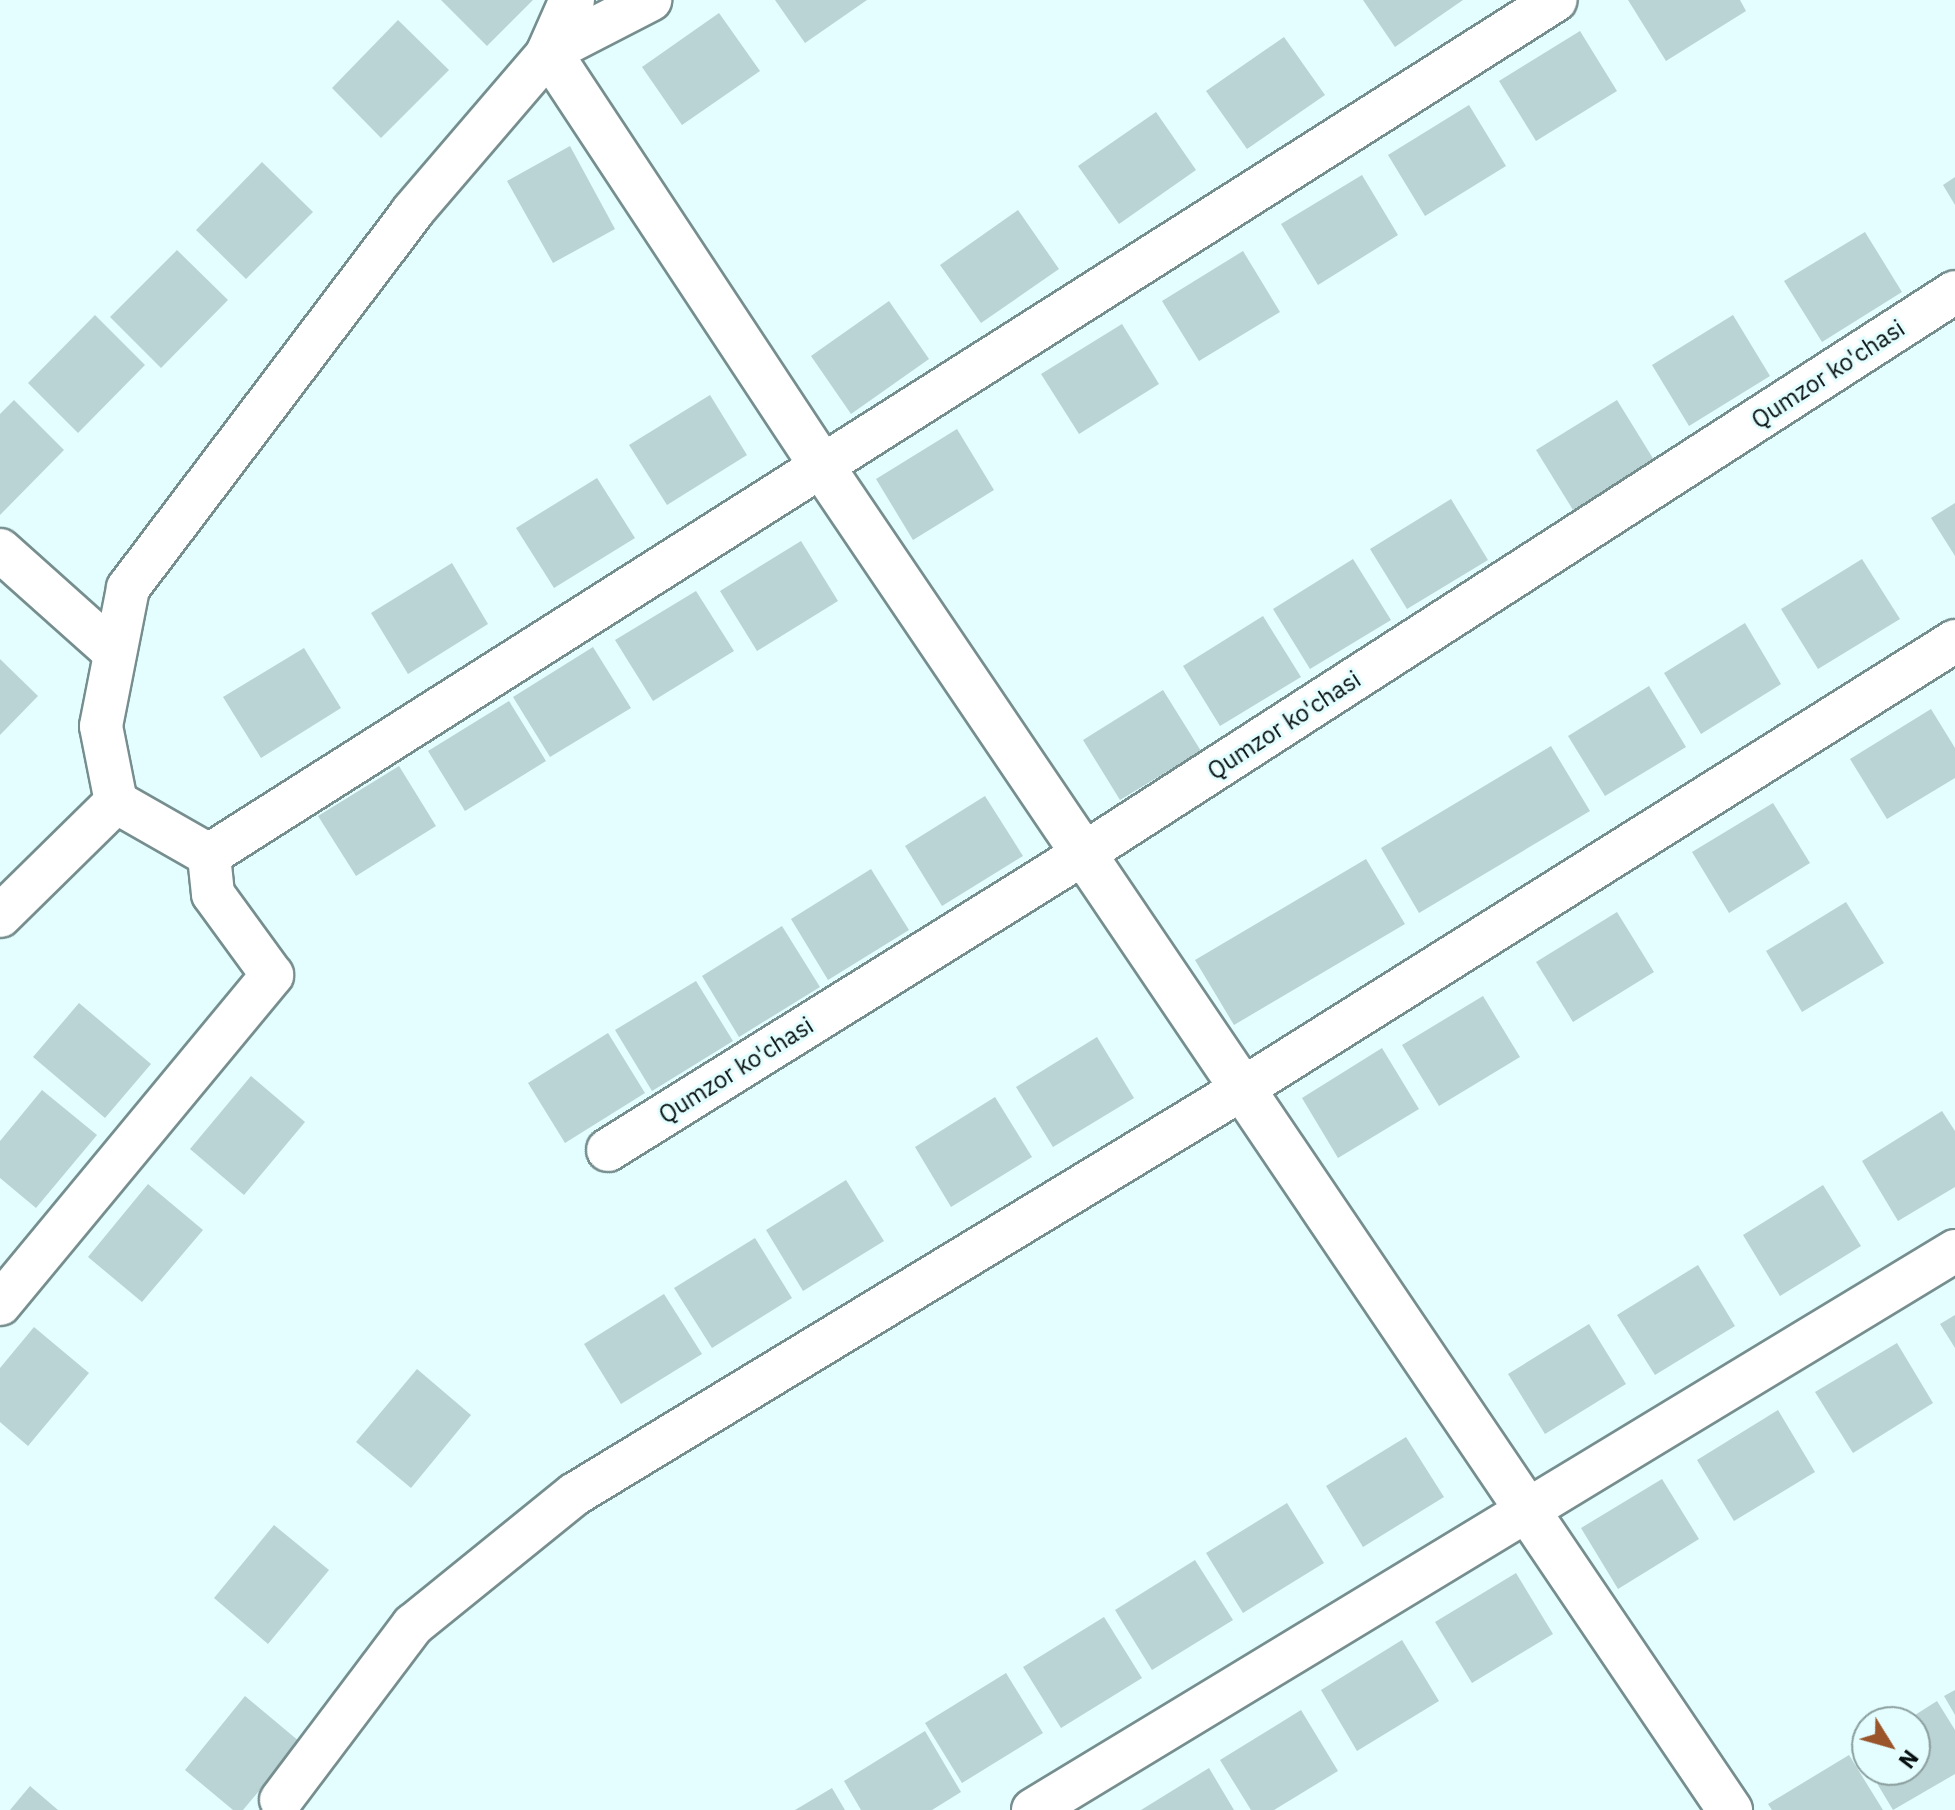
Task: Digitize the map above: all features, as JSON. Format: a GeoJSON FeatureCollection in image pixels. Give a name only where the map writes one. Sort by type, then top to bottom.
{"type":"FeatureCollection","features":[{"type":"Feature","properties":{"kind":"street"},"geometry":{"type":"LineString","coordinates":[[209,855],[116,802],[101,726],[128,588],[412,212],[549,52],[572,0]]}},
{"type":"Feature","properties":{"kind":"street"},"geometry":{"type":"LineString","coordinates":[[549,52],[650,0]]}},
{"type":"Feature","properties":{"kind":"street"},"geometry":{"type":"LineString","coordinates":[[209,855],[1556,0]]}},
{"type":"Feature","properties":{"kind":"street"},"geometry":{"type":"LineString","coordinates":[[549,52],[823,468],[1730,1810]]}},
{"type":"Feature","properties":{"kind":"street","name":"Qumzor ko'chasi"},"geometry":{"type":"LineString","coordinates":[[608,1150],[1083,854],[1955,292]]}},
{"type":"Feature","properties":{"kind":"street"},"geometry":{"type":"LineString","coordinates":[[0,550],[115,653]]}},
{"type":"Feature","properties":{"kind":"street"},"geometry":{"type":"LineString","coordinates":[[281,1800],[413,1625],[575,1494],[1242,1089],[1955,641]]}},
{"type":"Feature","properties":{"kind":"street"},"geometry":{"type":"LineString","coordinates":[[0,916],[116,802]]}},
{"type":"Feature","properties":{"kind":"street"},"geometry":{"type":"LineString","coordinates":[[0,1304],[272,975],[213,894],[209,855]]}},
{"type":"Feature","properties":{"kind":"street"},"geometry":{"type":"LineString","coordinates":[[1033,1810],[1955,1251]]}},
{"type":"Feature","properties":{"kind":"building"},"geometry":{"type":"Polygon","coordinates":[[[441,0],[533,0],[487,46],[441,0]]]}},
{"type":"Feature","properties":{"kind":"building"},"geometry":{"type":"Polygon","coordinates":[[[775,0],[867,0],[805,43],[775,0]]]}},
{"type":"Feature","properties":{"kind":"building"},"geometry":{"type":"Polygon","coordinates":[[[1363,0],[1463,0],[1395,47],[1363,0]]]}},
{"type":"Feature","properties":{"kind":"building"},"geometry":{"type":"Polygon","coordinates":[[[1628,0],[1740,0],[1746,11],[1666,61],[1628,0]]]}},
{"type":"Feature","properties":{"kind":"building"},"geometry":{"type":"Polygon","coordinates":[[[719,13],[760,71],[682,125],[642,67],[719,13]]]}},
{"type":"Feature","properties":{"kind":"building"},"geometry":{"type":"Polygon","coordinates":[[[398,20],[449,70],[381,138],[332,88],[398,20]]]}},
{"type":"Feature","properties":{"kind":"building"},"geometry":{"type":"Polygon","coordinates":[[[1580,31],[1617,91],[1536,141],[1499,81],[1580,31]]]}},
{"type":"Feature","properties":{"kind":"building"},"geometry":{"type":"Polygon","coordinates":[[[1284,37],[1325,95],[1247,149],[1206,91],[1284,37]]]}},
{"type":"Feature","properties":{"kind":"building"},"geometry":{"type":"Polygon","coordinates":[[[1469,105],[1506,166],[1425,216],[1388,155],[1469,105]]]}},
{"type":"Feature","properties":{"kind":"building"},"geometry":{"type":"Polygon","coordinates":[[[1156,112],[1196,170],[1119,224],[1078,166],[1156,112]]]}},
{"type":"Feature","properties":{"kind":"building"},"geometry":{"type":"Polygon","coordinates":[[[570,146],[615,229],[553,263],[507,181],[570,146]]]}},
{"type":"Feature","properties":{"kind":"building"},"geometry":{"type":"Polygon","coordinates":[[[262,162],[313,212],[246,279],[196,230],[262,162]]]}},
{"type":"Feature","properties":{"kind":"building"},"geometry":{"type":"Polygon","coordinates":[[[1362,175],[1398,235],[1318,285],[1281,224],[1362,175]]]}},
{"type":"Feature","properties":{"kind":"building"},"geometry":{"type":"Polygon","coordinates":[[[1955,177],[1955,205],[1943,185],[1955,177]]]}},
{"type":"Feature","properties":{"kind":"building"},"geometry":{"type":"Polygon","coordinates":[[[1018,210],[1059,269],[981,323],[940,265],[1018,210]]]}},
{"type":"Feature","properties":{"kind":"building"},"geometry":{"type":"Polygon","coordinates":[[[1865,232],[1902,292],[1822,342],[1784,281],[1865,232]]]}},
{"type":"Feature","properties":{"kind":"building"},"geometry":{"type":"Polygon","coordinates":[[[177,250],[228,300],[161,368],[110,317],[177,250]]]}},
{"type":"Feature","properties":{"kind":"building"},"geometry":{"type":"Polygon","coordinates":[[[1243,251],[1280,312],[1199,361],[1162,301],[1243,251]]]}},
{"type":"Feature","properties":{"kind":"building"},"geometry":{"type":"Polygon","coordinates":[[[889,301],[929,359],[851,414],[811,356],[889,301]]]}},
{"type":"Feature","properties":{"kind":"building"},"geometry":{"type":"Polygon","coordinates":[[[95,315],[145,365],[78,433],[28,383],[95,315]]]}},
{"type":"Feature","properties":{"kind":"building"},"geometry":{"type":"Polygon","coordinates":[[[1733,315],[1770,376],[1689,426],[1652,365],[1733,315]]]}},
{"type":"Feature","properties":{"kind":"building"},"geometry":{"type":"Polygon","coordinates":[[[1122,324],[1159,384],[1079,434],[1041,374],[1122,324]]]}},
{"type":"Feature","properties":{"kind":"building"},"geometry":{"type":"Polygon","coordinates":[[[710,395],[747,455],[667,505],[629,445],[710,395]]]}},
{"type":"Feature","properties":{"kind":"building"},"geometry":{"type":"Polygon","coordinates":[[[14,400],[64,450],[0,515],[0,414],[14,400]]]}},
{"type":"Feature","properties":{"kind":"building"},"geometry":{"type":"Polygon","coordinates":[[[1617,400],[1654,460],[1573,510],[1536,450],[1617,400]]]}},
{"type":"Feature","properties":{"kind":"building"},"geometry":{"type":"Polygon","coordinates":[[[957,429],[994,490],[913,540],[876,479],[957,429]]]}},
{"type":"Feature","properties":{"kind":"building"},"geometry":{"type":"Polygon","coordinates":[[[597,478],[635,538],[554,588],[516,528],[597,478]]]}},
{"type":"Feature","properties":{"kind":"building"},"geometry":{"type":"Polygon","coordinates":[[[1451,499],[1488,560],[1407,609],[1370,549],[1451,499]]]}},
{"type":"Feature","properties":{"kind":"building"},"geometry":{"type":"Polygon","coordinates":[[[1955,503],[1955,556],[1931,518],[1955,503]]]}},
{"type":"Feature","properties":{"kind":"building"},"geometry":{"type":"Polygon","coordinates":[[[801,541],[838,601],[757,651],[720,591],[801,541]]]}},
{"type":"Feature","properties":{"kind":"building"},"geometry":{"type":"Polygon","coordinates":[[[1353,559],[1391,620],[1310,669],[1273,609],[1353,559]]]}},
{"type":"Feature","properties":{"kind":"building"},"geometry":{"type":"Polygon","coordinates":[[[1862,559],[1900,619],[1818,669],[1781,609],[1862,559]]]}},
{"type":"Feature","properties":{"kind":"building"},"geometry":{"type":"Polygon","coordinates":[[[452,563],[488,624],[408,674],[371,613],[452,563]]]}},
{"type":"Feature","properties":{"kind":"building"},"geometry":{"type":"Polygon","coordinates":[[[696,591],[734,651],[653,701],[615,640],[696,591]]]}},
{"type":"Feature","properties":{"kind":"building"},"geometry":{"type":"Polygon","coordinates":[[[1263,616],[1301,677],[1220,726],[1183,666],[1263,616]]]}},
{"type":"Feature","properties":{"kind":"building"},"geometry":{"type":"Polygon","coordinates":[[[1745,623],[1781,684],[1701,734],[1664,673],[1745,623]]]}},
{"type":"Feature","properties":{"kind":"building"},"geometry":{"type":"Polygon","coordinates":[[[593,647],[631,708],[550,757],[513,697],[593,647]]]}},
{"type":"Feature","properties":{"kind":"building"},"geometry":{"type":"Polygon","coordinates":[[[304,648],[341,708],[261,758],[223,697],[304,648]]]}},
{"type":"Feature","properties":{"kind":"building"},"geometry":{"type":"Polygon","coordinates":[[[0,659],[38,696],[0,735],[0,659]]]}},
{"type":"Feature","properties":{"kind":"building"},"geometry":{"type":"Polygon","coordinates":[[[1649,686],[1686,747],[1605,796],[1568,736],[1649,686]]]}},
{"type":"Feature","properties":{"kind":"building"},"geometry":{"type":"Polygon","coordinates":[[[1163,690],[1201,751],[1120,800],[1083,740],[1163,690]]]}},
{"type":"Feature","properties":{"kind":"building"},"geometry":{"type":"Polygon","coordinates":[[[509,701],[546,761],[465,811],[428,751],[509,701]]]}},
{"type":"Feature","properties":{"kind":"building"},"geometry":{"type":"Polygon","coordinates":[[[1931,709],[1955,748],[1955,778],[1887,819],[1850,759],[1931,709]]]}},
{"type":"Feature","properties":{"kind":"building"},"geometry":{"type":"Polygon","coordinates":[[[1551,746],[1590,811],[1419,913],[1381,848],[1551,746]]]}},
{"type":"Feature","properties":{"kind":"building"},"geometry":{"type":"Polygon","coordinates":[[[399,766],[436,826],[356,876],[318,816],[399,766]]]}},
{"type":"Feature","properties":{"kind":"building"},"geometry":{"type":"Polygon","coordinates":[[[985,796],[1023,856],[942,906],[905,846],[985,796]]]}},
{"type":"Feature","properties":{"kind":"building"},"geometry":{"type":"Polygon","coordinates":[[[1773,803],[1810,863],[1729,913],[1692,852],[1773,803]]]}},
{"type":"Feature","properties":{"kind":"building"},"geometry":{"type":"Polygon","coordinates":[[[1366,859],[1405,924],[1234,1025],[1195,960],[1366,859]]]}},
{"type":"Feature","properties":{"kind":"building"},"geometry":{"type":"Polygon","coordinates":[[[871,869],[909,930],[828,980],[791,919],[871,869]]]}},
{"type":"Feature","properties":{"kind":"building"},"geometry":{"type":"Polygon","coordinates":[[[1846,902],[1884,963],[1802,1012],[1766,951],[1846,902]]]}},
{"type":"Feature","properties":{"kind":"building"},"geometry":{"type":"Polygon","coordinates":[[[1617,912],[1654,972],[1573,1022],[1536,962],[1617,912]]]}},
{"type":"Feature","properties":{"kind":"building"},"geometry":{"type":"Polygon","coordinates":[[[782,926],[820,987],[739,1037],[702,976],[782,926]]]}},
{"type":"Feature","properties":{"kind":"building"},"geometry":{"type":"Polygon","coordinates":[[[696,981],[733,1041],[652,1091],[615,1030],[696,981]]]}},
{"type":"Feature","properties":{"kind":"building"},"geometry":{"type":"Polygon","coordinates":[[[1483,996],[1520,1057],[1439,1106],[1402,1045],[1483,996]]]}},
{"type":"Feature","properties":{"kind":"building"},"geometry":{"type":"Polygon","coordinates":[[[79,1003],[151,1064],[105,1118],[33,1057],[79,1003]]]}},
{"type":"Feature","properties":{"kind":"building"},"geometry":{"type":"Polygon","coordinates":[[[608,1033],[645,1093],[565,1143],[528,1083],[608,1033]]]}},
{"type":"Feature","properties":{"kind":"building"},"geometry":{"type":"Polygon","coordinates":[[[1097,1037],[1134,1098],[1053,1147],[1016,1087],[1097,1037]]]}},
{"type":"Feature","properties":{"kind":"building"},"geometry":{"type":"Polygon","coordinates":[[[1382,1048],[1419,1109],[1338,1158],[1302,1098],[1382,1048]]]}},
{"type":"Feature","properties":{"kind":"building"},"geometry":{"type":"Polygon","coordinates":[[[251,1076],[305,1122],[244,1195],[190,1149],[251,1076]]]}},
{"type":"Feature","properties":{"kind":"building"},"geometry":{"type":"Polygon","coordinates":[[[42,1090],[97,1135],[36,1208],[0,1178],[0,1141],[42,1090]]]}},
{"type":"Feature","properties":{"kind":"building"},"geometry":{"type":"Polygon","coordinates":[[[995,1097],[1032,1157],[951,1207],[915,1147],[995,1097]]]}},
{"type":"Feature","properties":{"kind":"building"},"geometry":{"type":"Polygon","coordinates":[[[1942,1111],[1955,1131],[1955,1187],[1898,1221],[1862,1161],[1942,1111]]]}},
{"type":"Feature","properties":{"kind":"building"},"geometry":{"type":"Polygon","coordinates":[[[846,1180],[884,1241],[803,1291],[766,1230],[846,1180]]]}},
{"type":"Feature","properties":{"kind":"building"},"geometry":{"type":"Polygon","coordinates":[[[148,1184],[203,1230],[142,1302],[88,1257],[148,1184]]]}},
{"type":"Feature","properties":{"kind":"building"},"geometry":{"type":"Polygon","coordinates":[[[1823,1185],[1861,1246],[1780,1296],[1743,1235],[1823,1185]]]}},
{"type":"Feature","properties":{"kind":"building"},"geometry":{"type":"Polygon","coordinates":[[[755,1238],[792,1298],[712,1348],[674,1288],[755,1238]]]}},
{"type":"Feature","properties":{"kind":"building"},"geometry":{"type":"Polygon","coordinates":[[[1698,1265],[1735,1326],[1655,1375],[1617,1315],[1698,1265]]]}},
{"type":"Feature","properties":{"kind":"building"},"geometry":{"type":"Polygon","coordinates":[[[664,1294],[702,1354],[621,1404],[584,1344],[664,1294]]]}},
{"type":"Feature","properties":{"kind":"building"},"geometry":{"type":"Polygon","coordinates":[[[1955,1315],[1955,1348],[1940,1324],[1955,1315]]]}},
{"type":"Feature","properties":{"kind":"building"},"geometry":{"type":"Polygon","coordinates":[[[1589,1324],[1626,1384],[1545,1434],[1508,1374],[1589,1324]]]}},
{"type":"Feature","properties":{"kind":"building"},"geometry":{"type":"Polygon","coordinates":[[[34,1327],[89,1373],[28,1446],[0,1422],[0,1368],[34,1327]]]}},
{"type":"Feature","properties":{"kind":"building"},"geometry":{"type":"Polygon","coordinates":[[[1897,1343],[1933,1403],[1853,1453],[1815,1392],[1897,1343]]]}},
{"type":"Feature","properties":{"kind":"building"},"geometry":{"type":"Polygon","coordinates":[[[417,1369],[471,1415],[411,1488],[356,1442],[417,1369]]]}},
{"type":"Feature","properties":{"kind":"building"},"geometry":{"type":"Polygon","coordinates":[[[1778,1410],[1815,1472],[1734,1521],[1697,1460],[1778,1410]]]}},
{"type":"Feature","properties":{"kind":"building"},"geometry":{"type":"Polygon","coordinates":[[[1406,1437],[1444,1497],[1363,1547],[1326,1486],[1406,1437]]]}},
{"type":"Feature","properties":{"kind":"building"},"geometry":{"type":"Polygon","coordinates":[[[1662,1479],[1699,1539],[1618,1589],[1581,1528],[1662,1479]]]}},
{"type":"Feature","properties":{"kind":"building"},"geometry":{"type":"Polygon","coordinates":[[[1287,1503],[1324,1563],[1243,1613],[1206,1553],[1287,1503]]]}},
{"type":"Feature","properties":{"kind":"building"},"geometry":{"type":"Polygon","coordinates":[[[274,1525],[329,1570],[268,1644],[214,1598],[274,1525]]]}},
{"type":"Feature","properties":{"kind":"building"},"geometry":{"type":"Polygon","coordinates":[[[1195,1560],[1233,1620],[1152,1670],[1115,1610],[1195,1560]]]}},
{"type":"Feature","properties":{"kind":"building"},"geometry":{"type":"Polygon","coordinates":[[[1516,1573],[1553,1634],[1472,1683],[1435,1622],[1516,1573]]]}},
{"type":"Feature","properties":{"kind":"building"},"geometry":{"type":"Polygon","coordinates":[[[1104,1617],[1142,1678],[1061,1728],[1023,1667],[1104,1617]]]}},
{"type":"Feature","properties":{"kind":"building"},"geometry":{"type":"Polygon","coordinates":[[[1402,1640],[1439,1701],[1357,1751],[1321,1690],[1402,1640]]]}},
{"type":"Feature","properties":{"kind":"building"},"geometry":{"type":"Polygon","coordinates":[[[1006,1673],[1043,1733],[962,1783],[925,1723],[1006,1673]]]}},
{"type":"Feature","properties":{"kind":"building"},"geometry":{"type":"Polygon","coordinates":[[[1955,1690],[1955,1715],[1944,1696],[1955,1690]]]}},
{"type":"Feature","properties":{"kind":"building"},"geometry":{"type":"Polygon","coordinates":[[[245,1696],[300,1742],[243,1810],[233,1810],[185,1770],[245,1696]]]}},
{"type":"Feature","properties":{"kind":"building"},"geometry":{"type":"Polygon","coordinates":[[[1937,1701],[1955,1730],[1955,1774],[1893,1810],[1879,1786],[1931,1786],[1929,1706],[1937,1701]]]}},
{"type":"Feature","properties":{"kind":"building"},"geometry":{"type":"Polygon","coordinates":[[[1301,1710],[1338,1771],[1274,1810],[1251,1810],[1220,1760],[1301,1710]]]}},
{"type":"Feature","properties":{"kind":"building"},"geometry":{"type":"Polygon","coordinates":[[[925,1731],[961,1792],[932,1810],[861,1810],[844,1781],[925,1731]]]}},
{"type":"Feature","properties":{"kind":"building"},"geometry":{"type":"Polygon","coordinates":[[[1849,1755],[1851,1786],[1868,1786],[1883,1810],[1772,1810],[1768,1804],[1849,1755]]]}},
{"type":"Feature","properties":{"kind":"building"},"geometry":{"type":"Polygon","coordinates":[[[1209,1768],[1234,1810],[1141,1810],[1209,1768]]]}},
{"type":"Feature","properties":{"kind":"building"},"geometry":{"type":"Polygon","coordinates":[[[30,1786],[58,1810],[10,1810],[30,1786]]]}},
{"type":"Feature","properties":{"kind":"building"},"geometry":{"type":"Polygon","coordinates":[[[832,1788],[845,1810],[795,1810],[832,1788]]]}}]}
